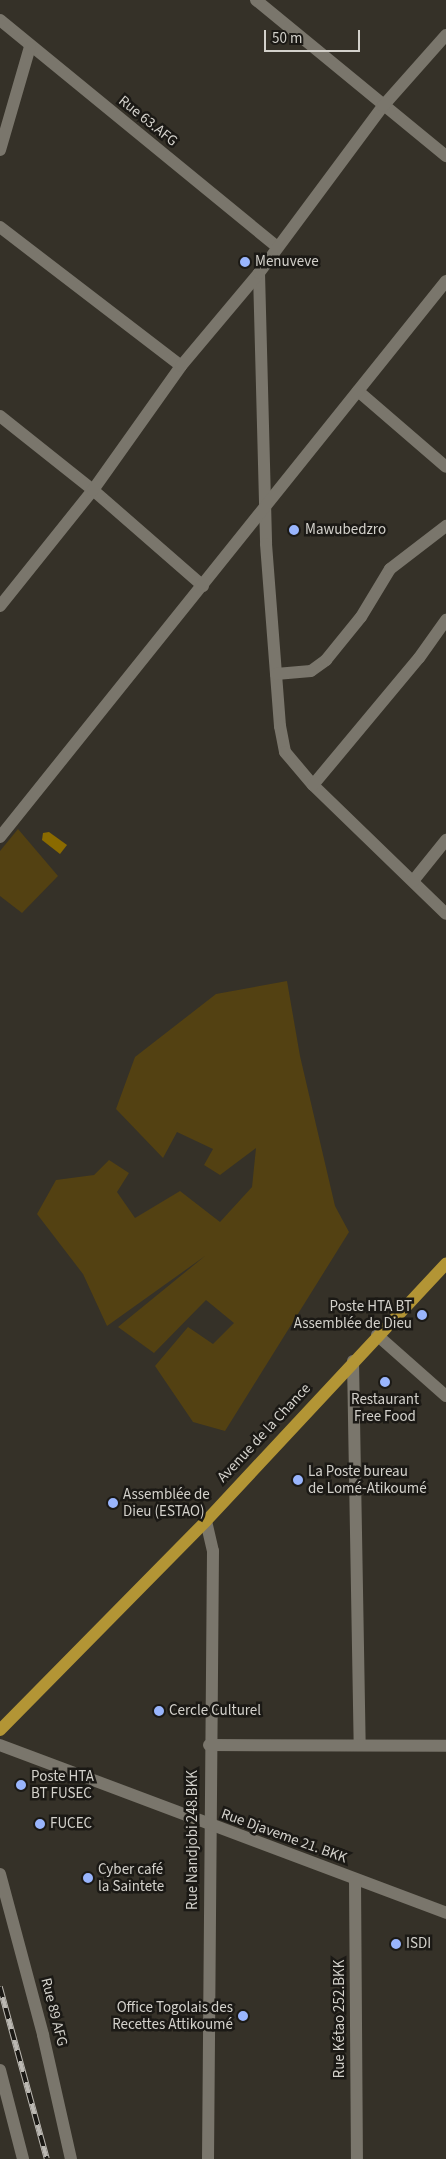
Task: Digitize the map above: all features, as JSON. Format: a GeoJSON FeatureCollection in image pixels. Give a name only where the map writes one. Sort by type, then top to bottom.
{"type":"FeatureCollection","features":[{"type":"Feature","properties":{"kind":"main road","name":"Avenue de la Chance"},"geometry":{"type":"LineString","coordinates":[[0,1730],[206,1521],[377,1335],[446,1264]]}},
{"type":"Feature","properties":{"kind":"street"},"geometry":{"type":"LineString","coordinates":[[262,2],[383,106],[446,156]]}},
{"type":"Feature","properties":{"kind":"street","name":"Rue 63.AFG"},"geometry":{"type":"LineString","coordinates":[[0,20],[30,47],[276,246]]}},
{"type":"Feature","properties":{"kind":"street"},"geometry":{"type":"LineString","coordinates":[[0,606],[93,490],[181,366],[259,273],[276,246],[383,106],[446,35]]}},
{"type":"Feature","properties":{"kind":"street"},"geometry":{"type":"LineString","coordinates":[[0,150],[30,47]]}},
{"type":"Feature","properties":{"kind":"street"},"geometry":{"type":"LineString","coordinates":[[0,227],[181,366]]}},
{"type":"Feature","properties":{"kind":"street"},"geometry":{"type":"LineString","coordinates":[[259,273],[266,544],[276,674],[285,752],[313,785],[446,914]]}},
{"type":"Feature","properties":{"kind":"street"},"geometry":{"type":"LineString","coordinates":[[0,837],[203,586],[266,502],[446,281]]}},
{"type":"Feature","properties":{"kind":"street"},"geometry":{"type":"LineString","coordinates":[[358,391],[446,467]]}},
{"type":"Feature","properties":{"kind":"street"},"geometry":{"type":"LineString","coordinates":[[0,416],[93,490],[203,586]]}},
{"type":"Feature","properties":{"kind":"street"},"geometry":{"type":"LineString","coordinates":[[276,674],[311,671],[326,660],[361,617],[390,569],[446,526]]}},
{"type":"Feature","properties":{"kind":"street"},"geometry":{"type":"LineString","coordinates":[[313,785],[419,658],[446,620]]}},
{"type":"Feature","properties":{"kind":"street"},"geometry":{"type":"LineString","coordinates":[[413,881],[446,840]]}},
{"type":"Feature","properties":{"kind":"street"},"geometry":{"type":"LineString","coordinates":[[377,1335],[446,1396]]}},
{"type":"Feature","properties":{"kind":"street"},"geometry":{"type":"LineString","coordinates":[[353,1361],[360,1744]]}},
{"type":"Feature","properties":{"kind":"street","name":"Rue Nandjobi 248.BKK"},"geometry":{"type":"LineString","coordinates":[[206,1521],[213,1551],[209,1745],[208,2159]]}},
{"type":"Feature","properties":{"kind":"street"},"geometry":{"type":"LineString","coordinates":[[209,1745],[360,1744],[446,1746]]}},
{"type":"Feature","properties":{"kind":"street","name":"Rue Djaveme 21. BKK"},"geometry":{"type":"LineString","coordinates":[[0,1745],[210,1826],[446,1913]]}},
{"type":"Feature","properties":{"kind":"street","name":"Rue 89 AFG"},"geometry":{"type":"LineString","coordinates":[[0,1874],[43,2035],[71,2159]]}},
{"type":"Feature","properties":{"kind":"street","name":"Rue Kétao 252.BKK"},"geometry":{"type":"LineString","coordinates":[[355,1880],[357,2159]]}},
{"type":"Feature","properties":{"kind":"street"},"geometry":{"type":"LineString","coordinates":[[0,2070],[4,2100],[22,2159]]}},
{"type":"Feature","properties":{"kind":"shaded area"},"geometry":{"type":"Polygon","coordinates":[[[18,829],[58,876],[22,913],[0,896],[0,851],[18,829]]]}},
{"type":"Feature","properties":{"kind":"shaded area"},"geometry":{"type":"Polygon","coordinates":[[[49,832],[67,845],[60,854],[42,840],[43,833],[49,832]]]}},
{"type":"Feature","properties":{"kind":"shaded area"},"geometry":{"type":"Polygon","coordinates":[[[287,981],[300,1056],[335,1206],[349,1232],[225,1431],[193,1422],[155,1366],[188,1327],[213,1344],[234,1323],[206,1300],[154,1353],[118,1327],[205,1256],[107,1326],[83,1274],[37,1214],[56,1180],[94,1175],[109,1160],[129,1173],[117,1192],[135,1218],[180,1191],[220,1222],[252,1187],[256,1148],[220,1175],[204,1165],[213,1149],[177,1132],[163,1158],[116,1109],[135,1057],[216,994],[287,981]]]}},
{"type":"Feature","properties":{"kind":"railway"},"geometry":{"type":"LineString","coordinates":[[0,1987],[47,2159]]}},
{"type":"Feature","properties":{"kind":"place","name":"Menuveve"},"geometry":{"type":"Point","coordinates":[245,262]}},
{"type":"Feature","properties":{"kind":"place","name":"Mawubedzro"},"geometry":{"type":"Point","coordinates":[294,530]}},
{"type":"Feature","properties":{"kind":"place","name":"Poste HTA BT Assemblée de Dieu"},"geometry":{"type":"Point","coordinates":[422,1315]}},
{"type":"Feature","properties":{"kind":"place","name":"Restaurant Free Food"},"geometry":{"type":"Point","coordinates":[385,1382]}},
{"type":"Feature","properties":{"kind":"place","name":"La Poste bureau de Lomé-Atikoumé"},"geometry":{"type":"Point","coordinates":[298,1480]}},
{"type":"Feature","properties":{"kind":"place","name":"Assemblée de Dieu (ESTAO)"},"geometry":{"type":"Point","coordinates":[113,1503]}},
{"type":"Feature","properties":{"kind":"place","name":"Cercle Culturel"},"geometry":{"type":"Point","coordinates":[159,1711]}},
{"type":"Feature","properties":{"kind":"place","name":"Poste HTA BT FUSEC"},"geometry":{"type":"Point","coordinates":[21,1785]}},
{"type":"Feature","properties":{"kind":"place","name":"FUCEC"},"geometry":{"type":"Point","coordinates":[40,1824]}},
{"type":"Feature","properties":{"kind":"place","name":"Cyber café la Saintete"},"geometry":{"type":"Point","coordinates":[88,1878]}},
{"type":"Feature","properties":{"kind":"place","name":"ISDI"},"geometry":{"type":"Point","coordinates":[396,1944]}},
{"type":"Feature","properties":{"kind":"place","name":"Office Togolais des Recettes Attikoumé"},"geometry":{"type":"Point","coordinates":[243,2016]}}]}
